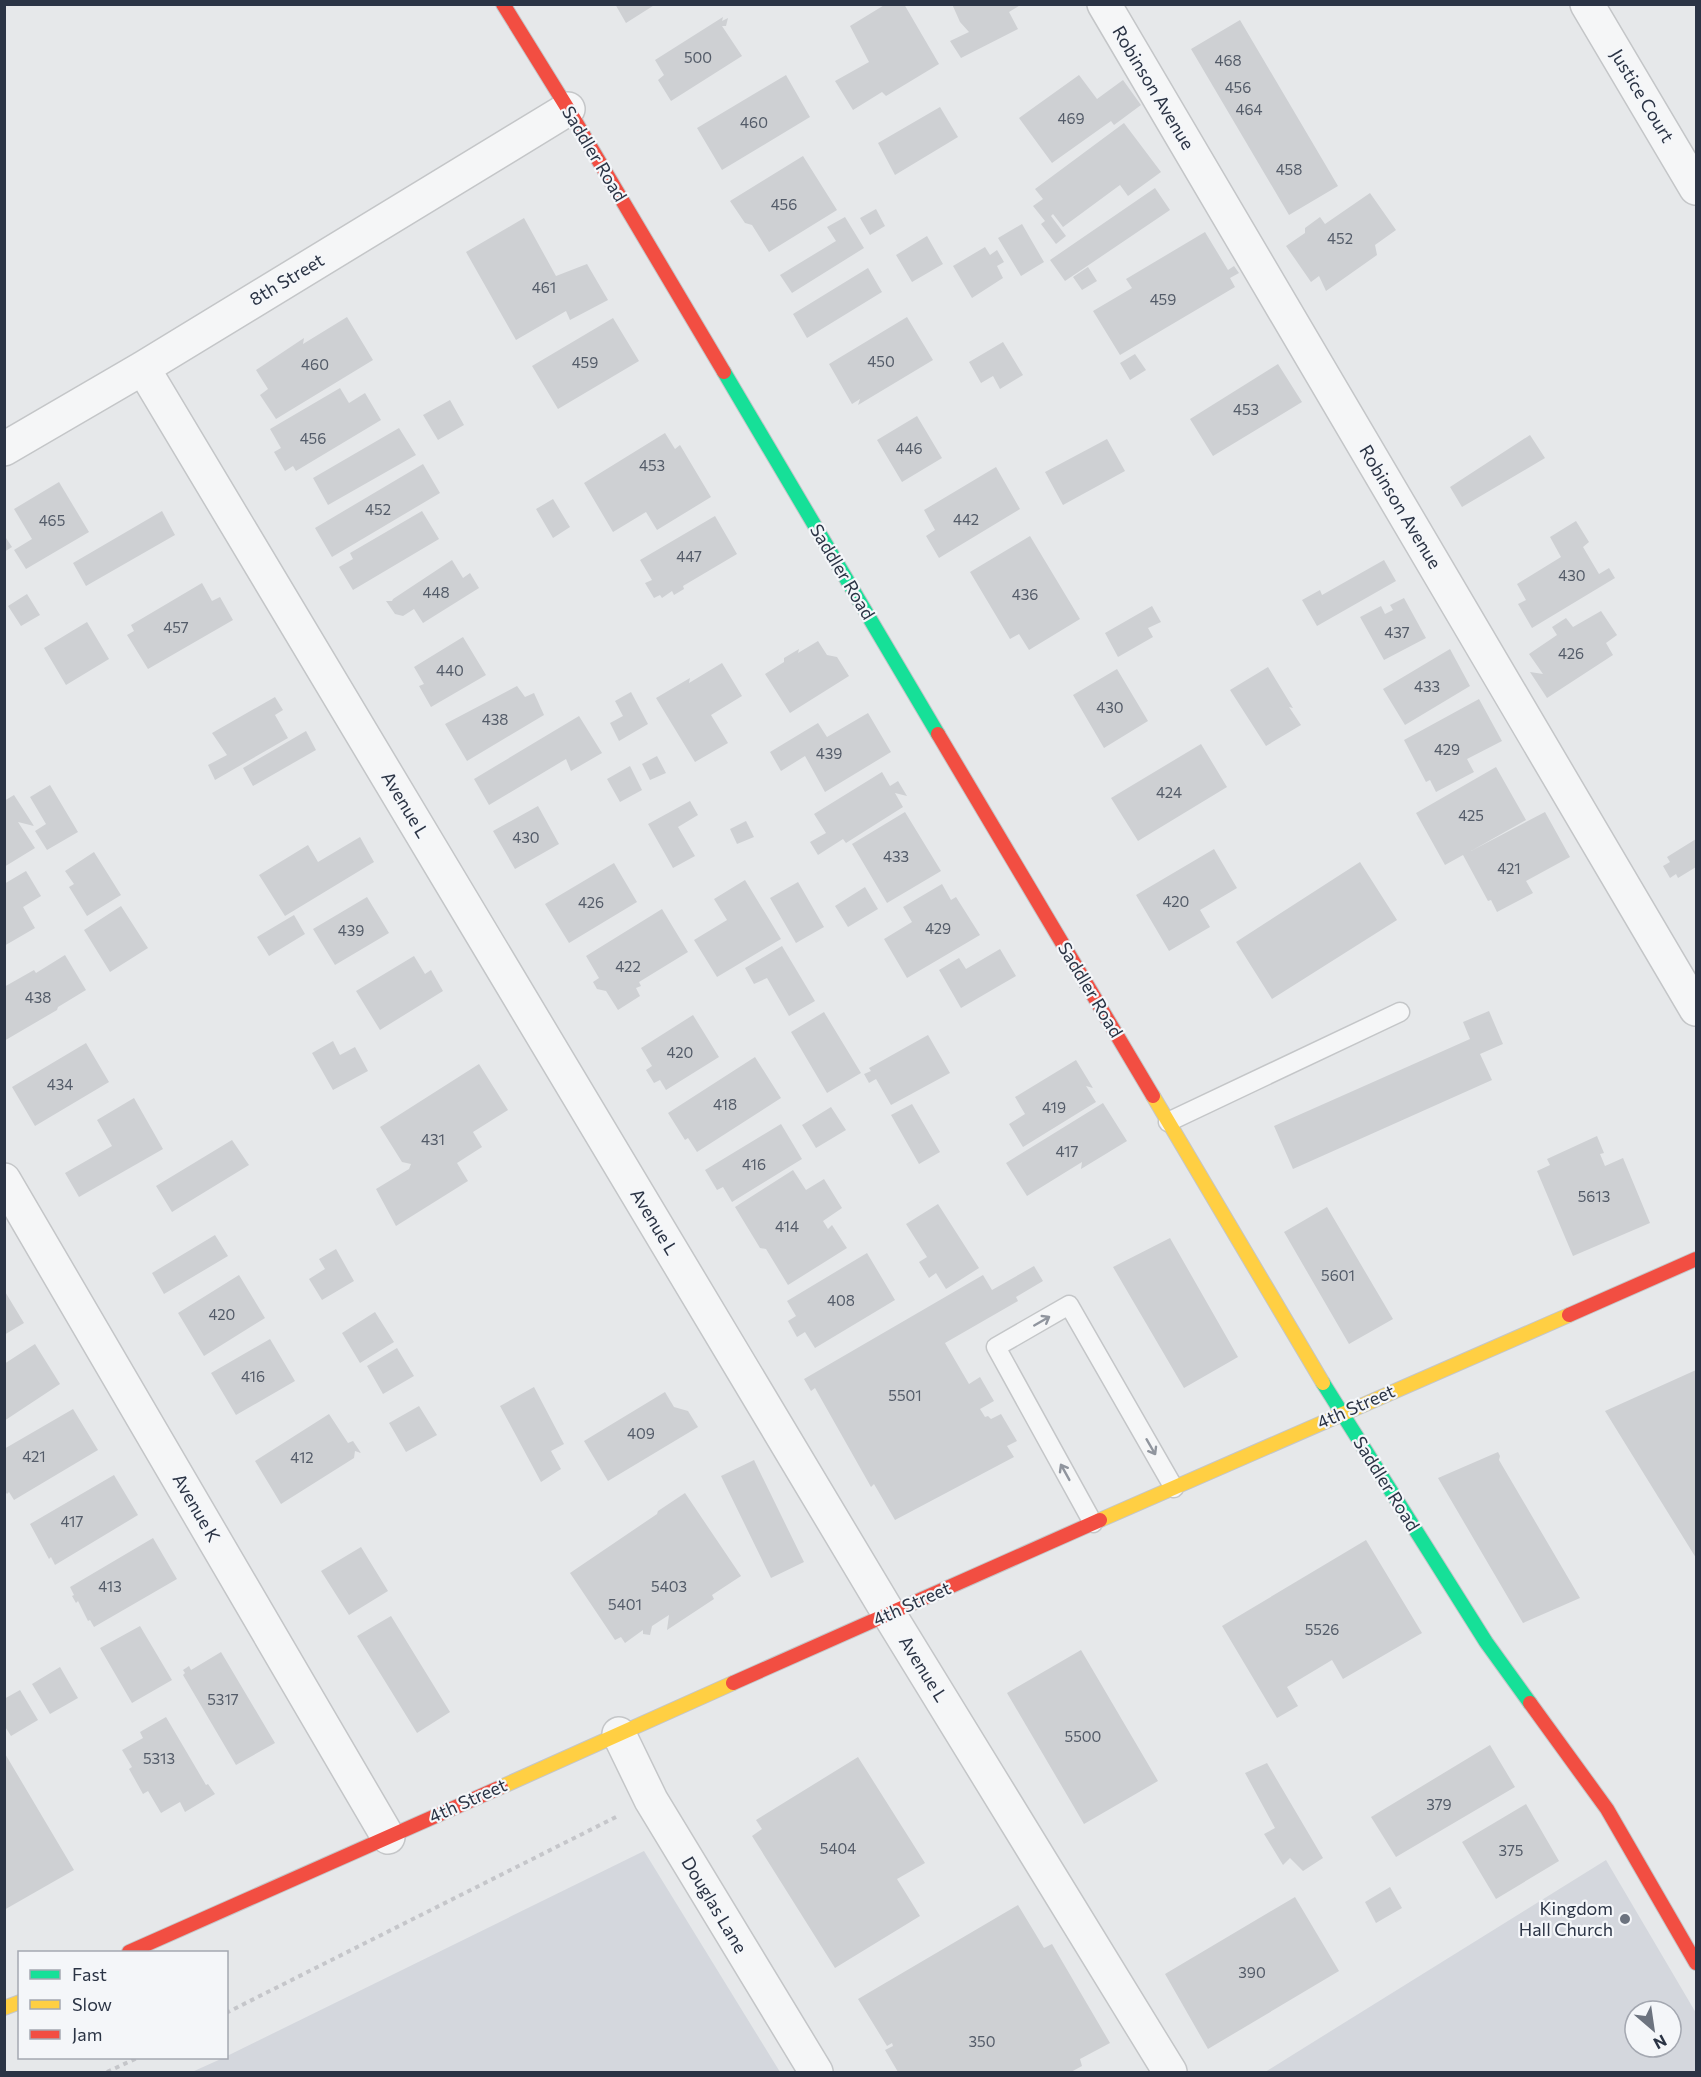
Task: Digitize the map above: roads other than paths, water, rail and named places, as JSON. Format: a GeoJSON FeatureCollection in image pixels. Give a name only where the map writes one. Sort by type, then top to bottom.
{"type":"FeatureCollection","features":[{"type":"Feature","properties":{"kind":"street","name":"Saddler Road"},"geometry":{"type":"LineString","coordinates":[[503,4],[568,109],[1341,1413],[1486,1642],[1607,1809],[1696,1963]]}},
{"type":"Feature","properties":{"kind":"street","name":"Robinson Avenue"},"geometry":{"type":"LineString","coordinates":[[1104,4],[1696,1009]]}},
{"type":"Feature","properties":{"kind":"street","name":"Justice Court"},"geometry":{"type":"LineString","coordinates":[[1587,4],[1696,189]]}},
{"type":"Feature","properties":{"kind":"street","name":"8th Street"},"geometry":{"type":"LineString","coordinates":[[4,449],[143,368],[568,109]]}},
{"type":"Feature","properties":{"kind":"street","name":"Avenue L"},"geometry":{"type":"LineString","coordinates":[[143,368],[890,1614],[1170,2073]]}},
{"type":"Feature","properties":{"kind":"street","name":"Avenue K"},"geometry":{"type":"LineString","coordinates":[[4,1180],[388,1837]]}},
{"type":"Feature","properties":{"kind":"street","name":"4th Street"},"geometry":{"type":"LineString","coordinates":[[133,1951],[1341,1413],[1696,1259]]}},
{"type":"Feature","properties":{"kind":"street","name":"Douglas Lane"},"geometry":{"type":"LineString","coordinates":[[619,1734],[651,1800],[816,2073]]}},
{"type":"Feature","properties":{"kind":"lane"},"geometry":{"type":"LineString","coordinates":[[1168,1122],[1400,1012]]}},
{"type":"Feature","properties":{"kind":"lane"},"geometry":{"type":"LineString","coordinates":[[1093,1523],[996,1347],[1069,1305],[1174,1488]]}},
{"type":"Feature","properties":{"kind":"place","name":"Kingdom Hall Church"},"geometry":{"type":"Point","coordinates":[1625,1919]}}]}
